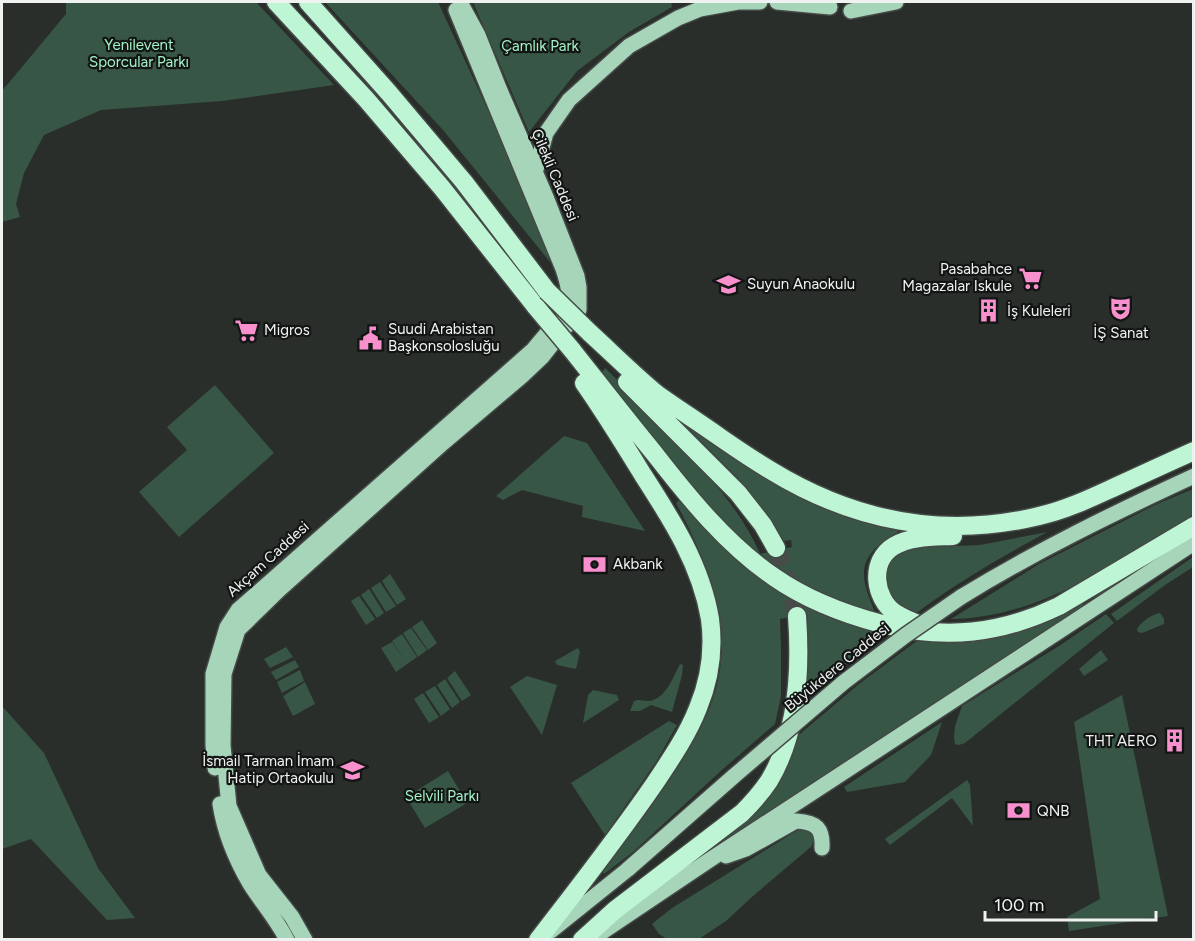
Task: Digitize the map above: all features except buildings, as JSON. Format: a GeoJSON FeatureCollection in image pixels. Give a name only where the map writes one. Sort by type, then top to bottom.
{"type":"FeatureCollection","features":[{"type":"Feature","properties":{"kind":"highway"},"geometry":{"type":"LineString","coordinates":[[276,2],[366,99],[442,188],[536,307],[578,343],[738,493],[763,525],[776,548]]}},
{"type":"Feature","properties":{"kind":"highway"},"geometry":{"type":"LineString","coordinates":[[308,2],[464,182],[547,291],[578,343],[655,494],[690,554],[710,618],[712,653],[698,710],[670,760],[616,838],[538,939]]}},
{"type":"Feature","properties":{"kind":"highway"},"geometry":{"type":"LineString","coordinates":[[578,343],[612,354],[666,400],[769,470],[832,502],[864,513],[913,524],[974,526],[1041,516]]}},
{"type":"Feature","properties":{"kind":"highway"},"geometry":{"type":"LineString","coordinates":[[578,343],[670,474],[740,550],[774,577],[820,603],[845,613],[915,631],[975,632],[1007,626],[1059,606],[1194,526]]}},
{"type":"Feature","properties":{"kind":"highway"},"geometry":{"type":"LineString","coordinates":[[946,633],[905,618],[894,612],[884,601],[878,590],[877,577],[879,565],[884,555],[892,547],[913,539],[982,534],[1024,525],[1041,516],[1095,497],[1194,451]]}},
{"type":"Feature","properties":{"kind":"highway"},"geometry":{"type":"LineString","coordinates":[[582,939],[615,910],[742,813],[770,780],[784,748],[792,718],[798,660],[797,616]]}},
{"type":"Feature","properties":{"kind":"main road","name":"Çilekli Caddesi"},"geometry":{"type":"LineString","coordinates":[[453,2],[484,81],[517,145],[536,173],[577,276],[579,310],[537,354]]}},
{"type":"Feature","properties":{"kind":"main road","name":"Çilekli Caddesi"},"geometry":{"type":"LineString","coordinates":[[460,2],[478,35],[563,269],[568,289],[569,296],[561,313],[537,354]]}},
{"type":"Feature","properties":{"kind":"main road"},"geometry":{"type":"LineString","coordinates":[[517,145],[538,139],[546,133],[569,100],[629,46],[678,18],[700,9],[738,2],[760,2]]}},
{"type":"Feature","properties":{"kind":"main road"},"geometry":{"type":"LineString","coordinates":[[777,2],[828,4],[839,12],[856,6],[896,2]]}},
{"type":"Feature","properties":{"kind":"main road"},"geometry":{"type":"LineString","coordinates":[[536,173],[546,133]]}},
{"type":"Feature","properties":{"kind":"main road","name":"Akçam Caddesi"},"geometry":{"type":"LineString","coordinates":[[287,939],[286,921],[259,875],[229,806],[223,745],[224,674],[238,630],[537,354]]}},
{"type":"Feature","properties":{"kind":"main road","name":"Akçam Caddesi"},"geometry":{"type":"LineString","coordinates":[[305,939],[250,884],[237,858],[221,811],[213,745],[213,674],[227,627],[237,610],[537,354]]}},
{"type":"Feature","properties":{"kind":"main road","name":"Büyükdere Caddesi"},"geometry":{"type":"LineString","coordinates":[[538,939],[627,870],[853,675],[906,634],[1007,569],[1129,506],[1194,476]]}},
{"type":"Feature","properties":{"kind":"main road"},"geometry":{"type":"LineString","coordinates":[[591,939],[1194,543]]}},
{"type":"Feature","properties":{"kind":"main road"},"geometry":{"type":"LineString","coordinates":[[711,859],[746,849],[796,821],[806,821],[816,826],[822,838],[822,848]]}},
{"type":"Feature","properties":{"kind":"green space","name":"Yenilevent Sporcular Parkı"},"geometry":{"type":"Polygon","coordinates":[[[66,2],[256,2],[334,85],[222,101],[101,110],[44,135],[24,173],[16,204],[20,217],[2,222],[2,91],[66,14],[66,2]]]}},
{"type":"Feature","properties":{"kind":"green space"},"geometry":{"type":"Polygon","coordinates":[[[325,2],[438,2],[514,167],[559,273],[443,130],[325,2]]]}},
{"type":"Feature","properties":{"kind":"green space","name":"Çamlık Park"},"geometry":{"type":"Polygon","coordinates":[[[473,2],[671,2],[672,7],[629,32],[577,71],[529,132],[473,2]]]}},
{"type":"Feature","properties":{"kind":"green space"},"geometry":{"type":"Polygon","coordinates":[[[605,368],[711,480],[744,523],[760,554],[792,547],[791,540],[784,541],[738,478],[687,427],[690,423],[897,528],[898,532],[885,540],[868,557],[865,566],[866,587],[876,614],[824,597],[790,578],[758,554],[701,498],[675,467],[601,373],[605,368]]]}},
{"type":"Feature","properties":{"kind":"green space"},"geometry":{"type":"Polygon","coordinates":[[[215,385],[274,453],[179,537],[139,492],[187,450],[167,427],[215,385]]]}},
{"type":"Feature","properties":{"kind":"green space"},"geometry":{"type":"Polygon","coordinates":[[[564,436],[587,443],[645,531],[582,517],[583,506],[522,490],[503,500],[496,496],[564,436]]]}},
{"type":"Feature","properties":{"kind":"green space"},"geometry":{"type":"Polygon","coordinates":[[[1193,489],[1193,518],[1108,568],[1047,598],[1015,609],[983,616],[951,619],[1039,564],[1157,504],[1193,489]]]}},
{"type":"Feature","properties":{"kind":"green space"},"geometry":{"type":"Polygon","coordinates":[[[681,499],[829,616],[869,630],[885,632],[802,700],[808,645],[807,613],[780,619],[781,696],[775,724],[633,852],[604,874],[602,870],[654,803],[682,761],[702,726],[716,689],[722,649],[719,612],[704,563],[676,503],[681,499]]]}},
{"type":"Feature","properties":{"kind":"green space"},"geometry":{"type":"Polygon","coordinates":[[[1047,532],[961,582],[911,617],[902,614],[884,583],[888,560],[906,548],[980,545],[1047,532]]]}},
{"type":"Feature","properties":{"kind":"green space"},"geometry":{"type":"Polygon","coordinates":[[[1193,557],[1193,567],[1117,621],[1111,614],[1193,557]]]}},
{"type":"Feature","properties":{"kind":"green space"},"geometry":{"type":"Polygon","coordinates":[[[390,574],[406,599],[397,605],[382,581],[390,574]]]}},
{"type":"Feature","properties":{"kind":"green space"},"geometry":{"type":"Polygon","coordinates":[[[380,582],[396,606],[386,612],[371,588],[380,582]]]}},
{"type":"Feature","properties":{"kind":"green space"},"geometry":{"type":"Polygon","coordinates":[[[369,589],[384,613],[377,618],[361,595],[369,589]]]}},
{"type":"Feature","properties":{"kind":"green space"},"geometry":{"type":"Polygon","coordinates":[[[359,596],[375,619],[366,625],[351,601],[359,596]]]}},
{"type":"Feature","properties":{"kind":"green space"},"geometry":{"type":"Polygon","coordinates":[[[1082,602],[1085,607],[701,856],[794,739],[859,684],[918,640],[932,641],[1082,602]]]}},
{"type":"Feature","properties":{"kind":"green space"},"geometry":{"type":"Polygon","coordinates":[[[1160,613],[1164,624],[1142,633],[1138,632],[1137,629],[1144,621],[1160,613]]]}},
{"type":"Feature","properties":{"kind":"green space"},"geometry":{"type":"Polygon","coordinates":[[[1106,614],[1114,623],[965,743],[955,744],[955,726],[962,706],[1106,614]]]}},
{"type":"Feature","properties":{"kind":"green space"},"geometry":{"type":"Polygon","coordinates":[[[422,620],[437,643],[428,650],[412,627],[422,620]]]}},
{"type":"Feature","properties":{"kind":"green space"},"geometry":{"type":"Polygon","coordinates":[[[411,628],[427,650],[418,657],[403,633],[411,628]]]}},
{"type":"Feature","properties":{"kind":"green space"},"geometry":{"type":"Polygon","coordinates":[[[402,634],[417,657],[396,672],[381,648],[392,642],[406,662],[392,641],[402,634]]]}},
{"type":"Feature","properties":{"kind":"green space"},"geometry":{"type":"Polygon","coordinates":[[[286,647],[293,657],[270,668],[264,659],[286,647]]]}},
{"type":"Feature","properties":{"kind":"green space"},"geometry":{"type":"Polygon","coordinates":[[[578,648],[580,652],[576,669],[557,665],[555,661],[578,648]]]}},
{"type":"Feature","properties":{"kind":"green space"},"geometry":{"type":"Polygon","coordinates":[[[1101,650],[1108,660],[1084,676],[1079,669],[1101,650]]]}},
{"type":"Feature","properties":{"kind":"green space"},"geometry":{"type":"Polygon","coordinates":[[[295,660],[299,667],[276,680],[271,672],[295,660]]]}},
{"type":"Feature","properties":{"kind":"green space"},"geometry":{"type":"Polygon","coordinates":[[[680,664],[683,665],[682,675],[672,712],[651,705],[640,711],[630,711],[634,701],[649,701],[660,696],[668,687],[680,664]]]}},
{"type":"Feature","properties":{"kind":"green space"},"geometry":{"type":"Polygon","coordinates":[[[300,670],[304,681],[282,693],[277,682],[300,670]]]}},
{"type":"Feature","properties":{"kind":"green space"},"geometry":{"type":"Polygon","coordinates":[[[455,671],[471,695],[462,701],[447,678],[455,671]]]}},
{"type":"Feature","properties":{"kind":"green space"},"geometry":{"type":"Polygon","coordinates":[[[527,676],[557,685],[542,735],[510,687],[527,676]]]}},
{"type":"Feature","properties":{"kind":"green space"},"geometry":{"type":"Polygon","coordinates":[[[445,679],[460,702],[452,708],[437,685],[445,679]]]}},
{"type":"Feature","properties":{"kind":"green space"},"geometry":{"type":"Polygon","coordinates":[[[305,682],[315,704],[293,716],[283,696],[305,682]]]}},
{"type":"Feature","properties":{"kind":"green space"},"geometry":{"type":"Polygon","coordinates":[[[435,686],[450,709],[441,716],[425,692],[435,686]]]}},
{"type":"Feature","properties":{"kind":"green space"},"geometry":{"type":"Polygon","coordinates":[[[593,690],[617,695],[619,700],[583,723],[588,695],[593,690]]]}},
{"type":"Feature","properties":{"kind":"green space"},"geometry":{"type":"Polygon","coordinates":[[[423,693],[439,717],[429,723],[414,699],[423,693]]]}},
{"type":"Feature","properties":{"kind":"green space"},"geometry":{"type":"Polygon","coordinates":[[[1122,695],[1168,916],[1069,931],[1067,917],[1100,899],[1074,722],[1122,695]]]}},
{"type":"Feature","properties":{"kind":"green space"},"geometry":{"type":"Polygon","coordinates":[[[2,706],[44,753],[98,868],[135,918],[107,920],[31,839],[2,849],[2,706]]]}},
{"type":"Feature","properties":{"kind":"green space"},"geometry":{"type":"Polygon","coordinates":[[[669,721],[677,725],[656,762],[605,835],[571,783],[669,721]]]}},
{"type":"Feature","properties":{"kind":"green space"},"geometry":{"type":"Polygon","coordinates":[[[942,722],[931,755],[905,782],[847,792],[844,787],[942,722]]]}},
{"type":"Feature","properties":{"kind":"green space","name":"Selvili Parkı"},"geometry":{"type":"Polygon","coordinates":[[[448,771],[467,803],[425,828],[406,797],[448,771]]]}},
{"type":"Feature","properties":{"kind":"green space"},"geometry":{"type":"Polygon","coordinates":[[[967,780],[970,785],[973,826],[952,798],[890,845],[885,839],[967,780]]]}},
{"type":"Feature","properties":{"kind":"green space"},"geometry":{"type":"Polygon","coordinates":[[[801,829],[810,830],[814,835],[812,846],[726,921],[699,939],[667,939],[659,934],[652,924],[672,908],[801,829]]]}},
{"type":"Feature","properties":{"kind":"tunnel"},"geometry":{"type":"LineString","coordinates":[[776,548],[789,583],[797,616]]}},
{"type":"Feature","properties":{"kind":"place","name":"Pasabahce Magazalar Iskule"},"geometry":{"type":"Point","coordinates":[1030,278]}},
{"type":"Feature","properties":{"kind":"place","name":"Suyun Anaokulu"},"geometry":{"type":"Point","coordinates":[729,284]}},
{"type":"Feature","properties":{"kind":"place","name":"İŞ Sanat"},"geometry":{"type":"Point","coordinates":[1121,309]}},
{"type":"Feature","properties":{"kind":"place","name":"İş Kuleleri"},"geometry":{"type":"Point","coordinates":[989,311]}},
{"type":"Feature","properties":{"kind":"place","name":"Migros"},"geometry":{"type":"Point","coordinates":[246,330]}},
{"type":"Feature","properties":{"kind":"place","name":"Suudi Arabistan Başkonsolosluğu"},"geometry":{"type":"Point","coordinates":[370,338]}},
{"type":"Feature","properties":{"kind":"place","name":"Akbank"},"geometry":{"type":"Point","coordinates":[595,564]}},
{"type":"Feature","properties":{"kind":"place","name":"THT AERO"},"geometry":{"type":"Point","coordinates":[1175,741]}},
{"type":"Feature","properties":{"kind":"place","name":"İsmail Tarman İmam Hatip Ortaokulu"},"geometry":{"type":"Point","coordinates":[352,770]}},
{"type":"Feature","properties":{"kind":"place","name":"QNB"},"geometry":{"type":"Point","coordinates":[1019,811]}}]}
